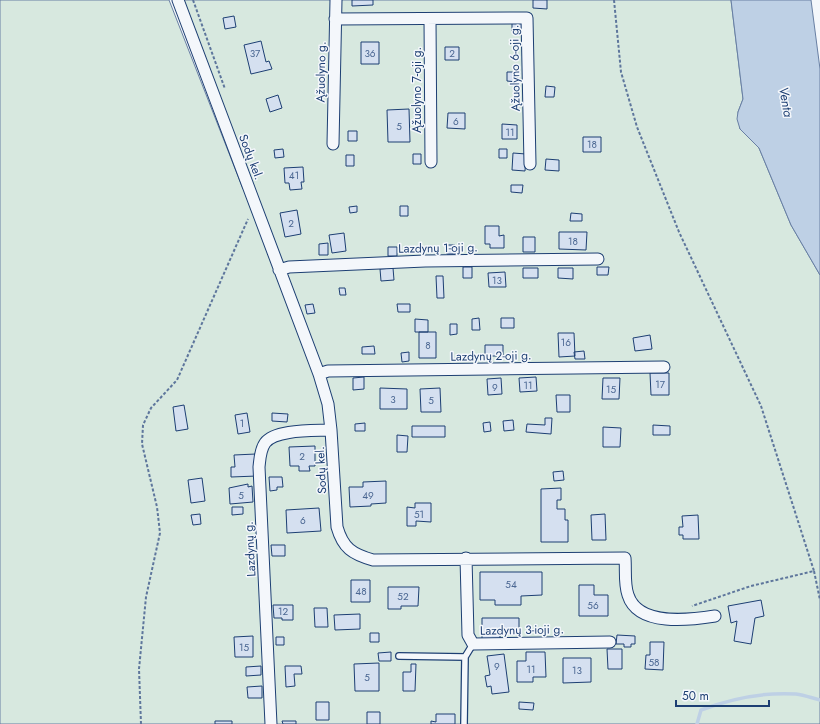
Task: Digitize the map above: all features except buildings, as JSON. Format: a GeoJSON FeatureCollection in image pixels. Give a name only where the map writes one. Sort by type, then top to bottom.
{"type":"FeatureCollection","features":[{"type":"Feature","properties":{"kind":"street","name":"Sodų kel."},"geometry":{"type":"LineString","coordinates":[[178,0],[319,374],[328,404],[337,527],[341,542],[358,556],[372,560],[466,558],[625,558],[628,595],[633,606],[642,613],[657,618],[681,620],[715,616]]}},
{"type":"Feature","properties":{"kind":"street","name":"Ąžuolyno g."},"geometry":{"type":"LineString","coordinates":[[333,144],[336,0]]}},
{"type":"Feature","properties":{"kind":"street","name":"Ąžuolyno 6-oji g."},"geometry":{"type":"LineString","coordinates":[[335,19],[527,18],[530,164]]}},
{"type":"Feature","properties":{"kind":"street","name":"Ąžuolyno 7-oji g."},"geometry":{"type":"LineString","coordinates":[[430,19],[431,162]]}},
{"type":"Feature","properties":{"kind":"street","name":"Lazdynų 1-oji g."},"geometry":{"type":"LineString","coordinates":[[280,270],[289,267],[425,261],[598,259]]}},
{"type":"Feature","properties":{"kind":"street","name":"Lazdynų 2-oji g."},"geometry":{"type":"LineString","coordinates":[[319,374],[328,371],[664,367]]}},
{"type":"Feature","properties":{"kind":"street","name":"Lazdynų g."},"geometry":{"type":"LineString","coordinates":[[271,724],[259,467],[261,452],[265,443],[272,436],[284,433],[331,430]]}},
{"type":"Feature","properties":{"kind":"street","name":"Lazdynų 3-ioji g."},"geometry":{"type":"LineString","coordinates":[[466,558],[468,635],[473,644],[610,642]]}},
{"type":"Feature","properties":{"kind":"lane"},"geometry":{"type":"LineString","coordinates":[[464,724],[465,657],[473,644]]}},
{"type":"Feature","properties":{"kind":"lane"},"geometry":{"type":"LineString","coordinates":[[399,656],[465,657]]}},
{"type":"Feature","properties":{"kind":"path"},"geometry":{"type":"LineString","coordinates":[[614,0],[621,72],[637,128],[679,232],[760,406],[814,571],[820,600]]}},
{"type":"Feature","properties":{"kind":"path"},"geometry":{"type":"LineString","coordinates":[[141,724],[139,669],[146,597],[160,533],[157,507],[142,444],[143,425],[151,408],[177,380],[248,220],[257,209]]}},
{"type":"Feature","properties":{"kind":"path"},"geometry":{"type":"LineString","coordinates":[[688,607],[750,586],[814,571]]}},
{"type":"Feature","properties":{"kind":"shaded area"},"geometry":{"type":"Polygon","coordinates":[[[0,0],[169,0],[243,189],[253,186],[183,0],[731,0],[743,99],[738,112],[740,129],[759,148],[791,225],[820,275],[820,724],[0,724],[0,0]]]}},
{"type":"Feature","properties":{"kind":"water","name":"Venta"},"geometry":{"type":"Polygon","coordinates":[[[731,0],[811,0],[820,69],[820,275],[791,225],[759,148],[740,129],[737,119],[743,99],[731,0]]]}},
{"type":"Feature","properties":{"kind":"waterway"},"geometry":{"type":"LineString","coordinates":[[697,724],[701,710],[747,697],[772,694],[796,694],[820,700]]}}]}
